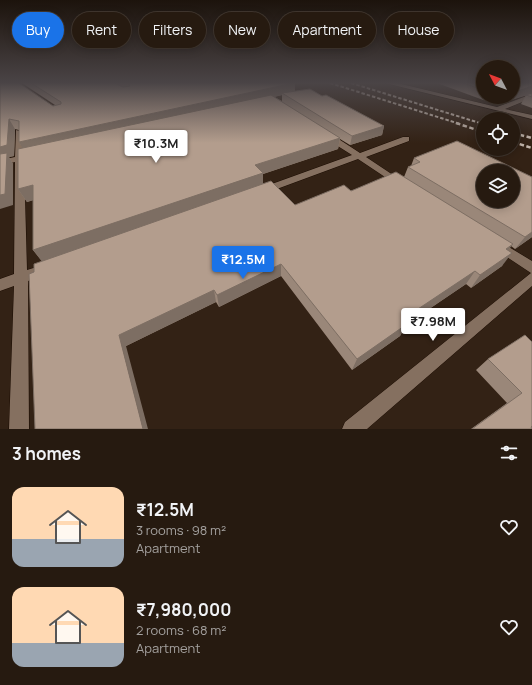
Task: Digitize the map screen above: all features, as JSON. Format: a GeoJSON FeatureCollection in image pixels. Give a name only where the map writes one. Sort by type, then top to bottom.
{"type":"FeatureCollection","features":[{"type":"Feature","properties":{"kind":"street"},"geometry":{"type":"LineString","coordinates":[[478,103],[532,117]]}},
{"type":"Feature","properties":{"kind":"street"},"geometry":{"type":"LineString","coordinates":[[500,108],[513,103]]}},
{"type":"Feature","properties":{"kind":"street"},"geometry":{"type":"LineString","coordinates":[[320,130],[406,186]]}},
{"type":"Feature","properties":{"kind":"street"},"geometry":{"type":"LineString","coordinates":[[19,132],[21,277],[19,429]]}},
{"type":"Feature","properties":{"kind":"street"},"geometry":{"type":"LineString","coordinates":[[254,194],[406,139]]}},
{"type":"Feature","properties":{"kind":"street"},"geometry":{"type":"LineString","coordinates":[[0,164],[43,154]]}},
{"type":"Feature","properties":{"kind":"street"},"geometry":{"type":"LineString","coordinates":[[492,242],[532,268]]}},
{"type":"Feature","properties":{"kind":"street"},"geometry":{"type":"LineString","coordinates":[[0,285],[51,266]]}},
{"type":"Feature","properties":{"kind":"street"},"geometry":{"type":"LineString","coordinates":[[352,429],[532,278]]}},
{"type":"Feature","properties":{"kind":"building"},"geometry":{"type":"Polygon","coordinates":[[[0,103],[49,103],[53,106],[61,103],[201,103],[19,142],[19,121],[9,119],[7,145],[0,147],[0,103]]]}},
{"type":"Feature","properties":{"kind":"building"},"geometry":{"type":"Polygon","coordinates":[[[233,103],[284,103],[340,138],[255,165],[263,173],[33,250],[33,185],[18,189],[18,149],[233,103]]]}},
{"type":"Feature","properties":{"kind":"building"},"geometry":{"type":"Polygon","coordinates":[[[298,103],[341,103],[384,126],[352,136],[298,103]]]}},
{"type":"Feature","properties":{"kind":"building"},"geometry":{"type":"Polygon","coordinates":[[[457,141],[476,150],[476,156],[488,156],[505,164],[476,164],[476,208],[408,167],[420,162],[414,158],[457,141]]]}},
{"type":"Feature","properties":{"kind":"building"},"geometry":{"type":"Polygon","coordinates":[[[7,153],[5,194],[0,195],[0,154],[7,153]]]}},
{"type":"Feature","properties":{"kind":"building"},"geometry":{"type":"Polygon","coordinates":[[[520,171],[532,177],[532,232],[525,237],[477,208],[520,208],[520,171]]]}},
{"type":"Feature","properties":{"kind":"building"},"geometry":{"type":"Polygon","coordinates":[[[396,172],[513,244],[506,249],[512,253],[480,275],[475,271],[403,319],[407,324],[357,359],[281,264],[217,295],[214,290],[119,335],[143,429],[35,429],[29,274],[34,272],[34,264],[271,181],[295,205],[344,185],[351,191],[396,172]]]}},
{"type":"Feature","properties":{"kind":"building"},"geometry":{"type":"Polygon","coordinates":[[[525,335],[532,342],[532,429],[472,429],[522,393],[488,359],[525,335]]]}},
{"type":"Feature","properties":{"kind":"railway"},"geometry":{"type":"LineString","coordinates":[[393,103],[460,124]]}},
{"type":"Feature","properties":{"kind":"railway"},"geometry":{"type":"LineString","coordinates":[[415,103],[476,122]]}},
{"type":"Feature","properties":{"kind":"railway"},"geometry":{"type":"LineString","coordinates":[[456,123],[476,130]]}},
{"type":"Feature","properties":{"kind":"railway"},"geometry":{"type":"LineString","coordinates":[[520,135],[532,138]]}},
{"type":"Feature","properties":{"kind":"railway"},"geometry":{"type":"LineString","coordinates":[[520,144],[532,148]]}}]}
